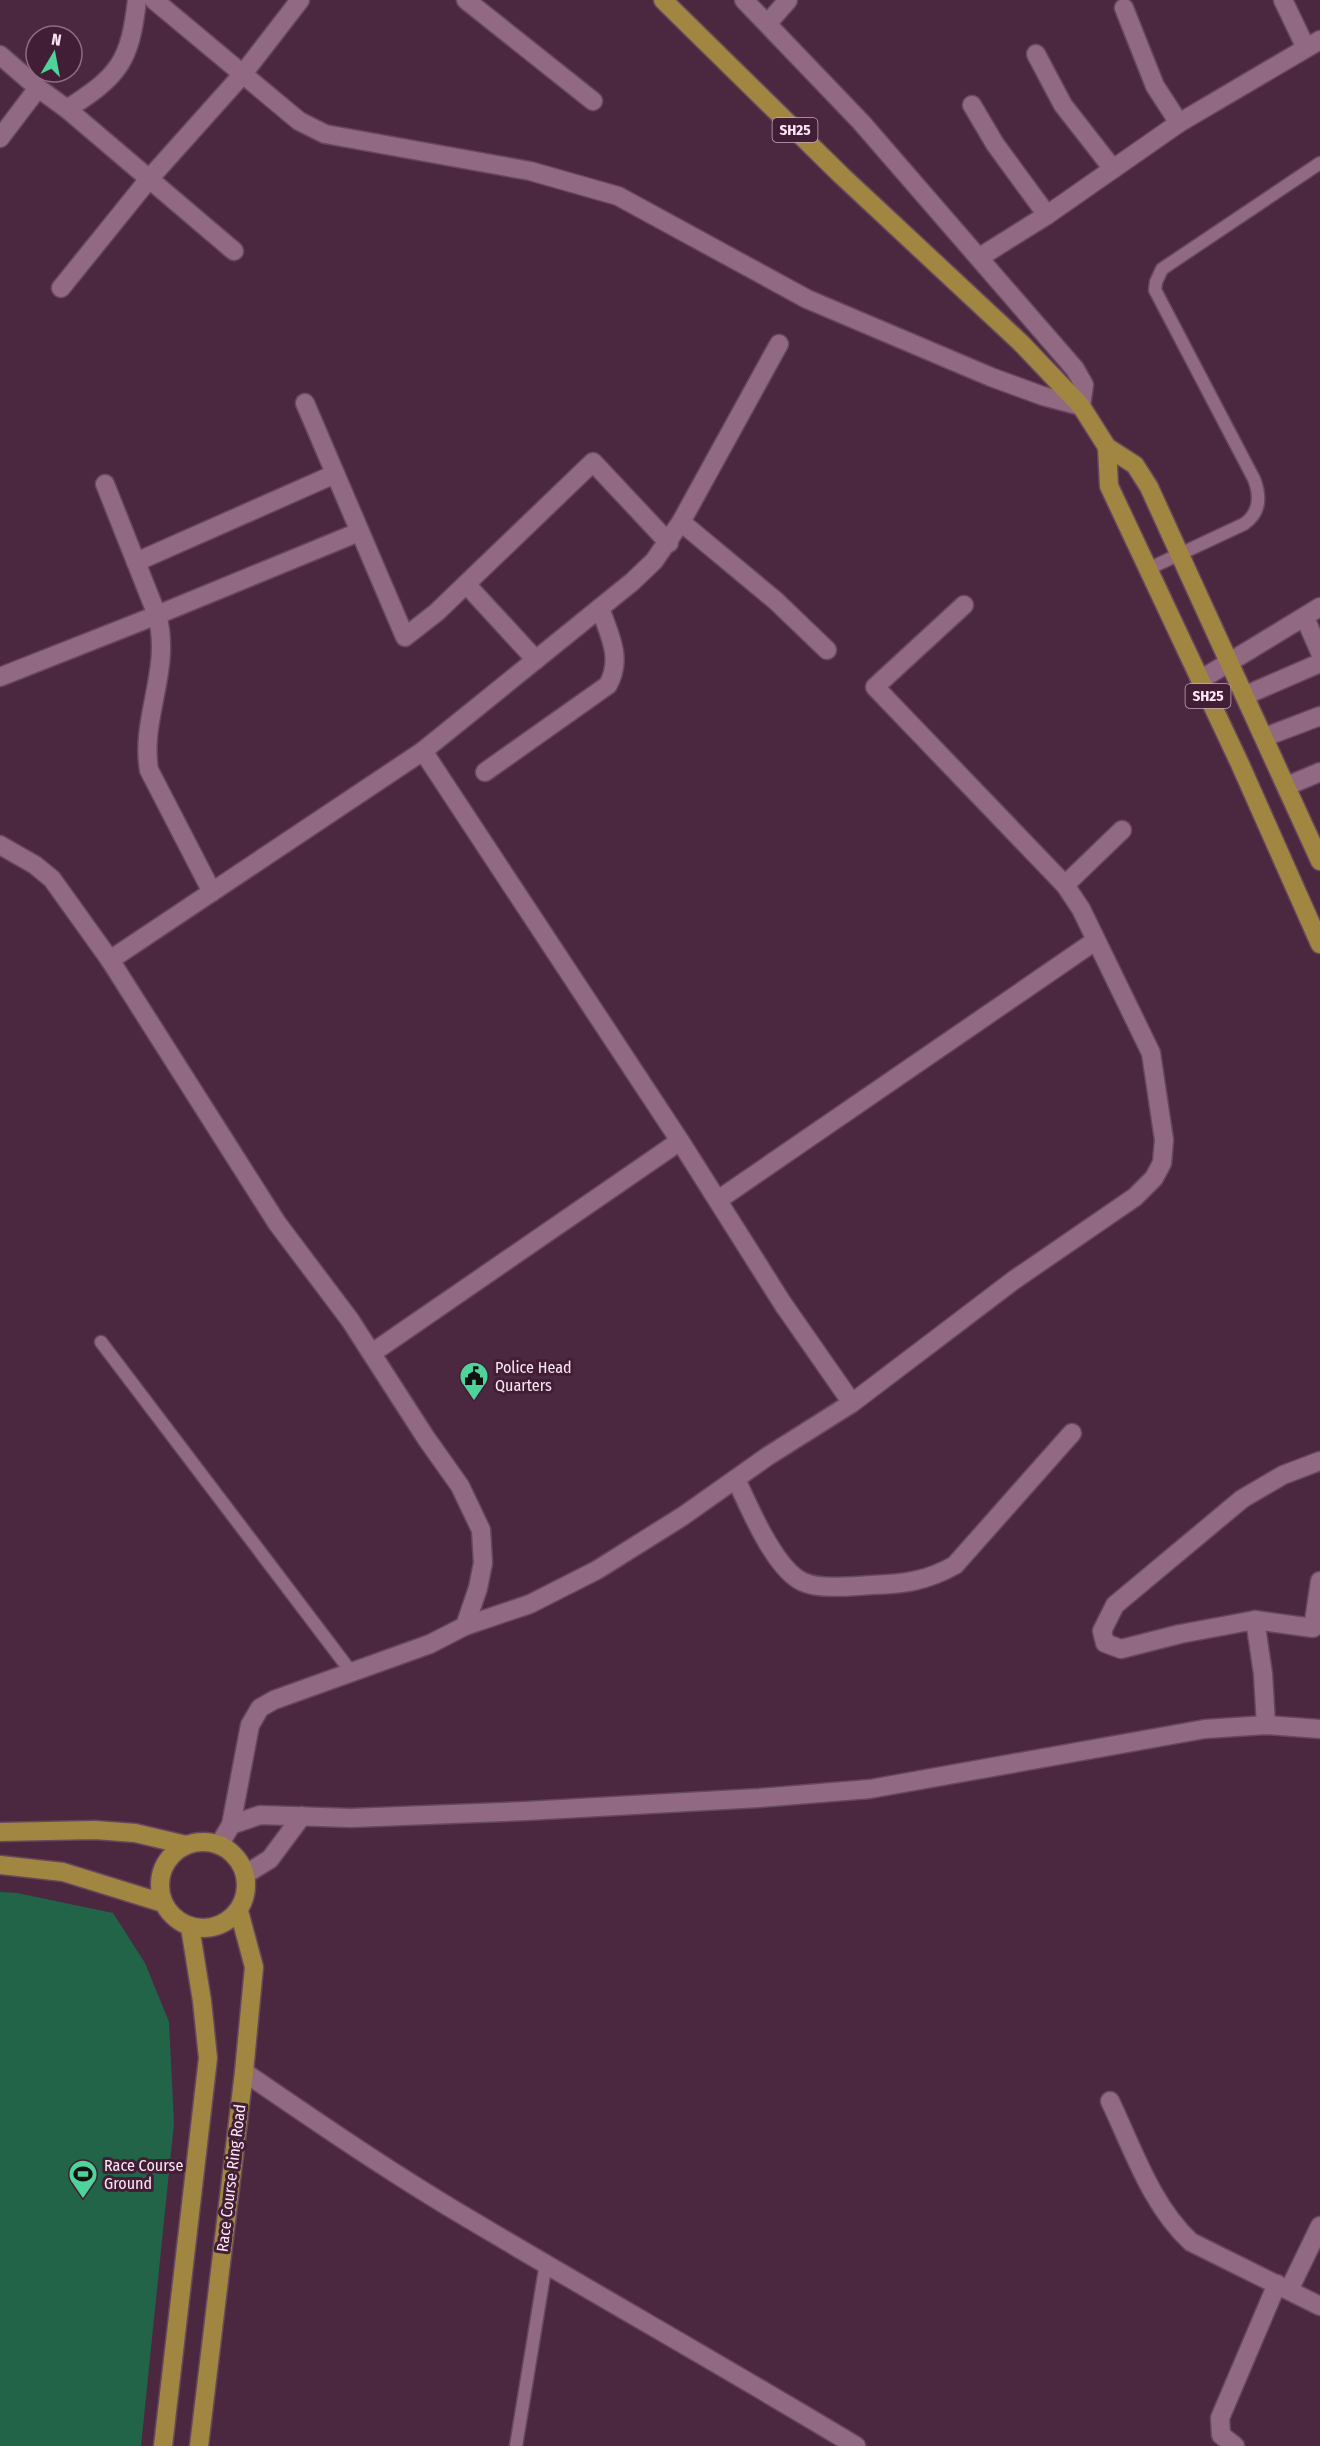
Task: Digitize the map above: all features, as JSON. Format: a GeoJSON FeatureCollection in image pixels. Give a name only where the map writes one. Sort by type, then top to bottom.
{"type":"FeatureCollection","features":[{"type":"Feature","properties":{"kind":"main road","name":"SH25"},"geometry":{"type":"LineString","coordinates":[[663,0],[841,175],[1022,343],[1081,406],[1107,447],[1135,465],[1149,487],[1287,786],[1314,829],[1320,861]]}},
{"type":"Feature","properties":{"kind":"main road","name":"SH25"},"geometry":{"type":"LineString","coordinates":[[1107,447],[1109,486],[1320,944]]}},
{"type":"Feature","properties":{"kind":"main road"},"geometry":{"type":"LineString","coordinates":[[0,1832],[95,1830],[135,1833],[186,1845]]}},
{"type":"Feature","properties":{"kind":"main road"},"geometry":{"type":"LineString","coordinates":[[197,1842],[219,1845],[231,1851],[240,1862],[246,1874],[246,1893],[239,1911],[232,1918],[217,1927],[208,1929],[190,1927],[174,1917],[163,1903],[160,1883],[165,1863],[174,1852],[186,1845],[197,1842]]}},
{"type":"Feature","properties":{"kind":"main road"},"geometry":{"type":"LineString","coordinates":[[0,1865],[63,1872],[163,1903]]}},
{"type":"Feature","properties":{"kind":"main road","name":"Race Course Ring Road"},"geometry":{"type":"LineString","coordinates":[[199,2446],[244,2072],[254,1967],[239,1911]]}},
{"type":"Feature","properties":{"kind":"main road"},"geometry":{"type":"LineString","coordinates":[[163,2446],[208,2058],[202,2001],[190,1927]]}},
{"type":"Feature","properties":{"kind":"street"},"geometry":{"type":"LineString","coordinates":[[67,109],[108,81],[120,68],[128,49],[137,0]]}},
{"type":"Feature","properties":{"kind":"street"},"geometry":{"type":"LineString","coordinates":[[154,0],[242,75],[310,128],[325,134],[530,171],[618,196],[807,299],[991,377],[1043,396],[1081,406],[1084,385],[1075,369],[861,122],[744,0]]}},
{"type":"Feature","properties":{"kind":"street"},"geometry":{"type":"LineString","coordinates":[[60,288],[149,179],[242,75],[300,0]]}},
{"type":"Feature","properties":{"kind":"street"},"geometry":{"type":"LineString","coordinates":[[466,0],[592,101]]}},
{"type":"Feature","properties":{"kind":"street"},"geometry":{"type":"LineString","coordinates":[[768,23],[788,0]]}},
{"type":"Feature","properties":{"kind":"street"},"geometry":{"type":"LineString","coordinates":[[980,257],[1047,215],[1179,123],[1313,44],[1283,0]]}},
{"type":"Feature","properties":{"kind":"street"},"geometry":{"type":"LineString","coordinates":[[1124,8],[1155,86],[1179,123]]}},
{"type":"Feature","properties":{"kind":"street"},"geometry":{"type":"LineString","coordinates":[[1035,54],[1064,105],[1113,169]]}},
{"type":"Feature","properties":{"kind":"street"},"geometry":{"type":"LineString","coordinates":[[0,55],[234,251]]}},
{"type":"Feature","properties":{"kind":"street"},"geometry":{"type":"LineString","coordinates":[[0,138],[38,88]]}},
{"type":"Feature","properties":{"kind":"street"},"geometry":{"type":"LineString","coordinates":[[972,105],[995,144],[1047,215]]}},
{"type":"Feature","properties":{"kind":"street"},"geometry":{"type":"LineString","coordinates":[[110,960],[423,751],[600,608],[654,561],[669,543],[779,344]]}},
{"type":"Feature","properties":{"kind":"street"},"geometry":{"type":"LineString","coordinates":[[305,404],[405,637],[437,612],[593,462],[669,543]]}},
{"type":"Feature","properties":{"kind":"street"},"geometry":{"type":"LineString","coordinates":[[136,562],[334,474]]}},
{"type":"Feature","properties":{"kind":"street"},"geometry":{"type":"LineString","coordinates":[[105,484],[158,615],[162,633],[163,656],[148,739],[149,771],[212,892]]}},
{"type":"Feature","properties":{"kind":"street"},"geometry":{"type":"LineString","coordinates":[[681,522],[761,587],[827,650]]}},
{"type":"Feature","properties":{"kind":"street"},"geometry":{"type":"LineString","coordinates":[[0,677],[359,532]]}},
{"type":"Feature","properties":{"kind":"street"},"geometry":{"type":"LineString","coordinates":[[466,584],[536,660]]}},
{"type":"Feature","properties":{"kind":"street"},"geometry":{"type":"LineString","coordinates":[[219,1845],[231,1825],[250,1725],[261,1708],[274,1700],[430,1644],[465,1626],[530,1604],[597,1570],[683,1516],[852,1403],[1014,1280],[1136,1197],[1154,1178],[1162,1162],[1164,1140],[1151,1053],[1081,909],[1065,885],[875,687],[964,605]]}},
{"type":"Feature","properties":{"kind":"street"},"geometry":{"type":"LineString","coordinates":[[485,772],[608,685],[616,662],[614,648],[600,608]]}},
{"type":"Feature","properties":{"kind":"street"},"geometry":{"type":"LineString","coordinates":[[1200,680],[1312,612],[1320,652]]}},
{"type":"Feature","properties":{"kind":"street"},"geometry":{"type":"LineString","coordinates":[[1246,694],[1320,663]]}},
{"type":"Feature","properties":{"kind":"street"},"geometry":{"type":"LineString","coordinates":[[1265,737],[1320,716]]}},
{"type":"Feature","properties":{"kind":"street"},"geometry":{"type":"LineString","coordinates":[[423,751],[680,1141],[783,1304],[852,1403]]}},
{"type":"Feature","properties":{"kind":"street"},"geometry":{"type":"LineString","coordinates":[[1287,786],[1320,772]]}},
{"type":"Feature","properties":{"kind":"street"},"geometry":{"type":"LineString","coordinates":[[1065,885],[1122,830]]}},
{"type":"Feature","properties":{"kind":"street"},"geometry":{"type":"LineString","coordinates":[[0,845],[26,859],[52,879],[110,960],[277,1223],[350,1320],[426,1438],[460,1486],[481,1530],[483,1563],[478,1588],[465,1626]]}},
{"type":"Feature","properties":{"kind":"street"},"geometry":{"type":"LineString","coordinates":[[718,1200],[1095,941]]}},
{"type":"Feature","properties":{"kind":"street"},"geometry":{"type":"LineString","coordinates":[[372,1353],[680,1141]]}},
{"type":"Feature","properties":{"kind":"street"},"geometry":{"type":"LineString","coordinates":[[736,1479],[757,1524],[772,1548],[783,1564],[802,1582],[832,1587],[894,1584],[934,1577],[955,1565],[1072,1433]]}},
{"type":"Feature","properties":{"kind":"street"},"geometry":{"type":"LineString","coordinates":[[1320,1461],[1283,1475],[1242,1499],[1115,1605],[1102,1631],[1105,1643],[1120,1649],[1180,1634],[1255,1620],[1316,1629],[1320,1581]]}},
{"type":"Feature","properties":{"kind":"street"},"geometry":{"type":"LineString","coordinates":[[1255,1620],[1263,1674],[1266,1725]]}},
{"type":"Feature","properties":{"kind":"street"},"geometry":{"type":"LineString","coordinates":[[231,1825],[260,1815],[351,1818],[526,1811],[759,1798],[870,1789],[1194,1730],[1266,1725],[1320,1729]]}},
{"type":"Feature","properties":{"kind":"street"},"geometry":{"type":"LineString","coordinates":[[246,1874],[270,1859],[302,1816]]}},
{"type":"Feature","properties":{"kind":"street"},"geometry":{"type":"LineString","coordinates":[[244,2072],[315,2121],[465,2216],[856,2446]]}},
{"type":"Feature","properties":{"kind":"street"},"geometry":{"type":"LineString","coordinates":[[1110,2102],[1158,2202],[1174,2226],[1191,2242],[1320,2306]]}},
{"type":"Feature","properties":{"kind":"street"},"geometry":{"type":"LineString","coordinates":[[1235,2446],[1221,2435],[1220,2418],[1283,2287],[1320,2226]]}},
{"type":"Feature","properties":{"kind":"lane"},"geometry":{"type":"LineString","coordinates":[[1148,569],[1251,519],[1257,510],[1258,490],[1155,290],[1158,274],[1162,269],[1320,163]]}},
{"type":"Feature","properties":{"kind":"lane"},"geometry":{"type":"LineString","coordinates":[[101,1342],[352,1673]]}},
{"type":"Feature","properties":{"kind":"lane"},"geometry":{"type":"LineString","coordinates":[[516,2446],[546,2263]]}},
{"type":"Feature","properties":{"kind":"green space","name":"Race Course Ground"},"geometry":{"type":"Polygon","coordinates":[[[0,1892],[17,1893],[113,1913],[145,1963],[169,2022],[174,2123],[141,2446],[0,2446],[0,1892]]]}},
{"type":"Feature","properties":{"kind":"place","name":"Police Head Quarters"},"geometry":{"type":"Point","coordinates":[474,1402]}},
{"type":"Feature","properties":{"kind":"place","name":"Race Course Ground"},"geometry":{"type":"Point","coordinates":[83,2200]}}]}
